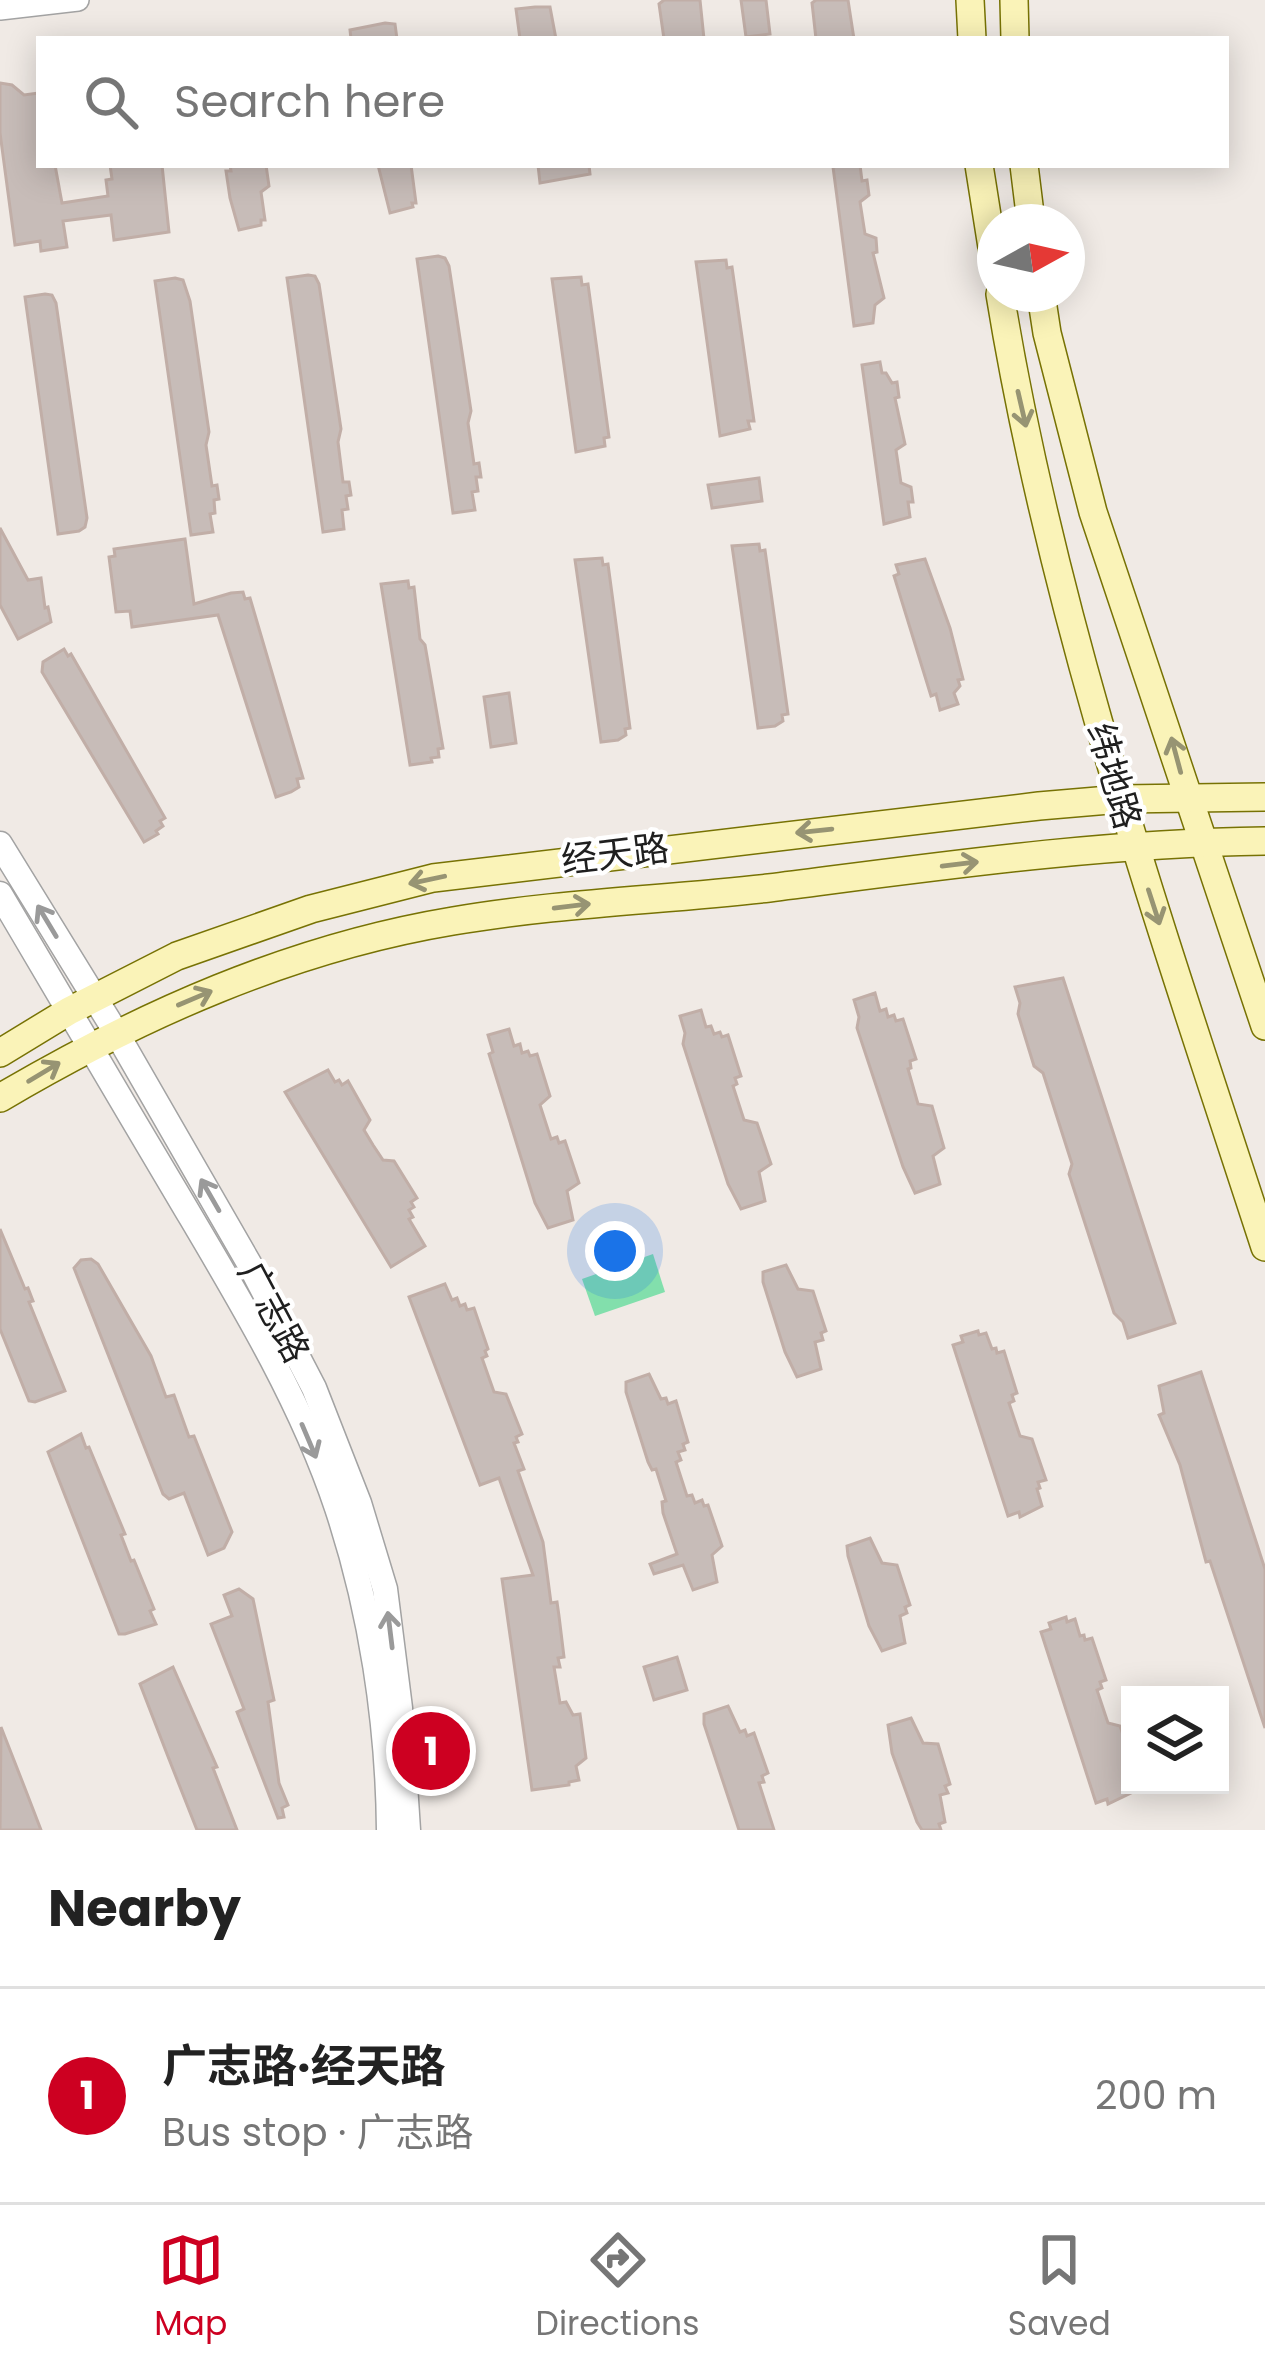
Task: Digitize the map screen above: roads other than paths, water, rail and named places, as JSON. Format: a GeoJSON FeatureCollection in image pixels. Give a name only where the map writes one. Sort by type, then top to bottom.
{"type":"FeatureCollection","features":[{"type":"Feature","properties":{"kind":"main road"},"geometry":{"type":"LineString","coordinates":[[970,0],[972,36]]}},
{"type":"Feature","properties":{"kind":"main road"},"geometry":{"type":"LineString","coordinates":[[1014,0],[1015,36]]}},
{"type":"Feature","properties":{"kind":"main road"},"geometry":{"type":"LineString","coordinates":[[980,168],[986,204]]}},
{"type":"Feature","properties":{"kind":"main road"},"geometry":{"type":"LineString","coordinates":[[1024,168],[1029,204]]}},
{"type":"Feature","properties":{"kind":"main road","name":"纬地路"},"geometry":{"type":"LineString","coordinates":[[1004,312],[1048,525],[1134,846],[1265,1247]]}},
{"type":"Feature","properties":{"kind":"main road","name":"纬地路"},"geometry":{"type":"LineString","coordinates":[[1044,312],[1094,512],[1265,1026]]}},
{"type":"Feature","properties":{"kind":"main road","name":"经天路"},"geometry":{"type":"LineString","coordinates":[[0,1053],[178,956],[311,909],[433,878],[593,856],[1121,799],[1265,797]]}},
{"type":"Feature","properties":{"kind":"main road","name":"经天路"},"geometry":{"type":"LineString","coordinates":[[0,1098],[88,1046],[193,998],[324,949],[453,921],[1134,846],[1265,841]]}},
{"type":"Feature","properties":{"kind":"street"},"geometry":{"type":"LineString","coordinates":[[0,9],[78,0]]}},
{"type":"Feature","properties":{"kind":"street","name":"广志路"},"geometry":{"type":"LineString","coordinates":[[0,844],[82,1005],[88,1046],[230,1283],[289,1397],[337,1506],[362,1600],[382,1708],[389,1830]]}},
{"type":"Feature","properties":{"kind":"street","name":"广志路"},"geometry":{"type":"LineString","coordinates":[[0,894],[82,1005],[117,1034],[250,1265],[314,1388],[359,1503],[385,1589],[400,1708],[408,1830]]}},
{"type":"Feature","properties":{"kind":"place","name":"广志路·经天路"},"geometry":{"type":"Point","coordinates":[431,1751]}}]}
